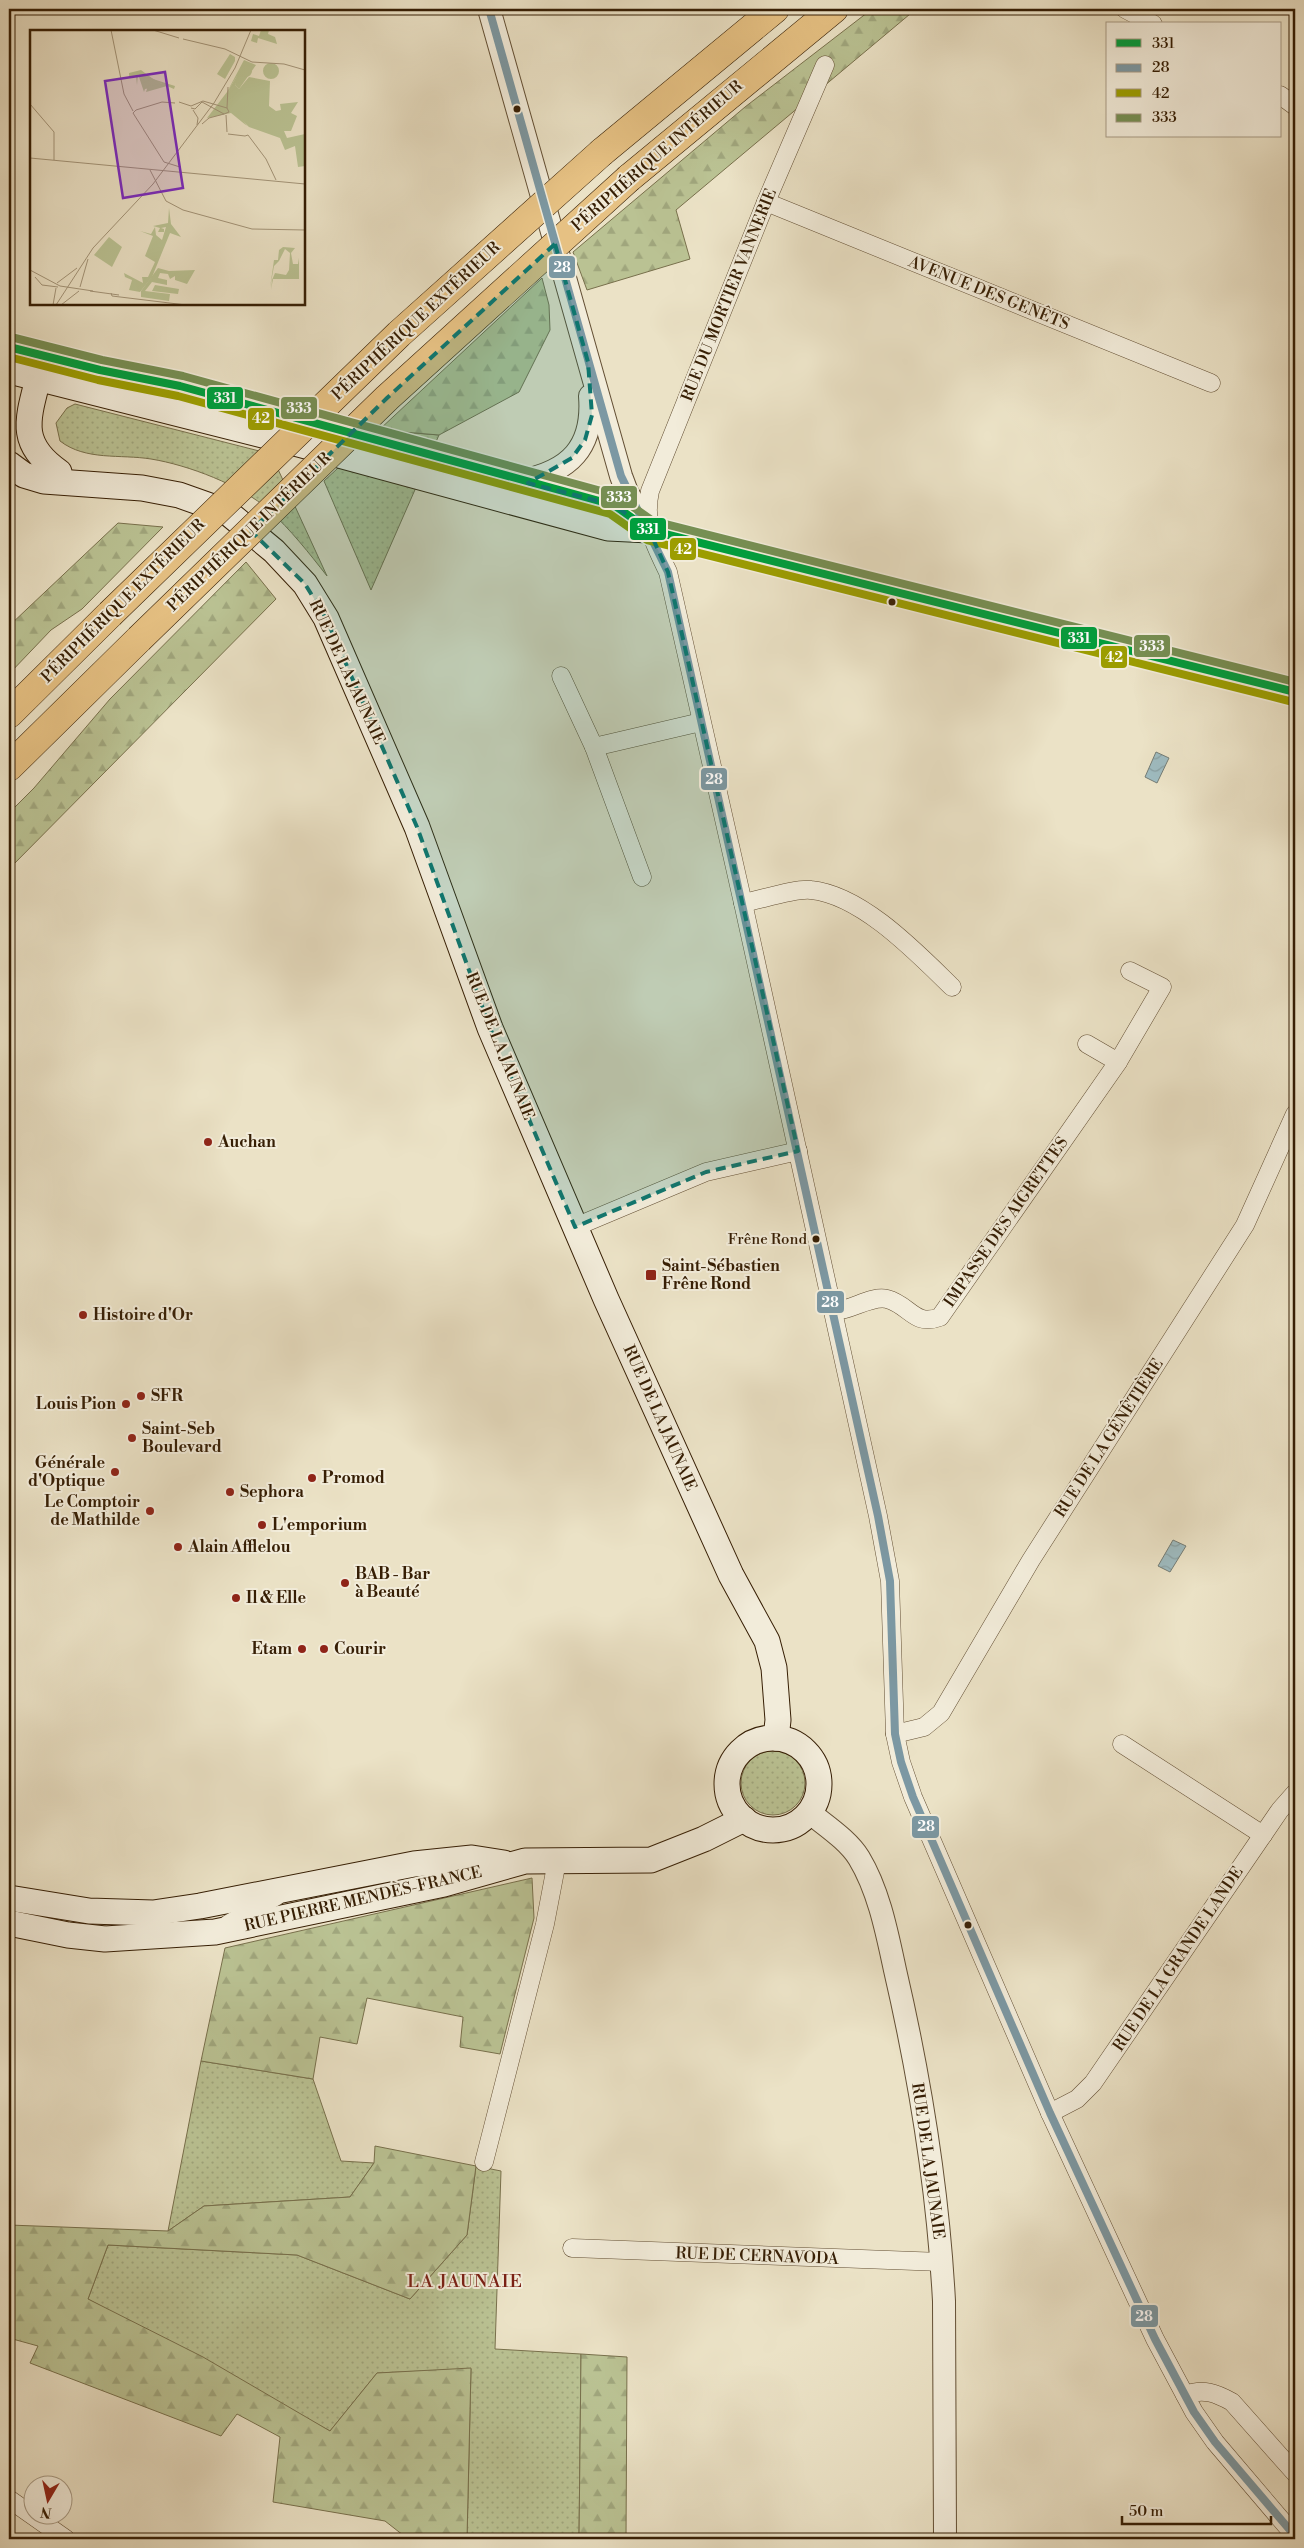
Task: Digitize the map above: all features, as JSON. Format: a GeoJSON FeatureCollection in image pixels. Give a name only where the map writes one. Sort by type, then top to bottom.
{"type":"FeatureCollection","features":[{"type":"Feature","properties":{"kind":"highway","name":"PÉRIPHÉRIQUE EXTÉRIEUR"},"geometry":{"type":"LineString","coordinates":[[9,714],[399,334],[602,152],[775,9]]}},
{"type":"Feature","properties":{"kind":"highway","name":"PÉRIPHÉRIQUE INTÉRIEUR"},"geometry":{"type":"LineString","coordinates":[[9,767],[387,398],[629,178],[834,9]]}},
{"type":"Feature","properties":{"kind":"main road"},"geometry":{"type":"LineString","coordinates":[[15,363],[308,447],[608,528],[648,530],[1295,692]]}},
{"type":"Feature","properties":{"kind":"main road"},"geometry":{"type":"LineString","coordinates":[[15,363],[200,405],[207,406],[226,399],[368,436],[520,481],[614,505],[648,530]]}},
{"type":"Feature","properties":{"kind":"main road","name":"RUE DE LA JAUNAIE"},"geometry":{"type":"LineString","coordinates":[[15,363],[30,409],[29,432],[36,452],[44,461],[60,472]]}},
{"type":"Feature","properties":{"kind":"main road","name":"RUE DE LA JAUNAIE"},"geometry":{"type":"LineString","coordinates":[[9,449],[24,452],[35,468],[46,472],[60,472],[76,476],[89,486]]}},
{"type":"Feature","properties":{"kind":"main road","name":"RUE DE LA JAUNAIE"},"geometry":{"type":"LineString","coordinates":[[9,464],[24,475],[44,482],[142,488],[179,495],[227,512],[274,551],[305,584],[326,618],[417,827],[490,1028],[575,1227],[731,1575],[767,1641],[774,1668],[778,1720],[776,1738]]}},
{"type":"Feature","properties":{"kind":"main road"},"geometry":{"type":"LineString","coordinates":[[767,1738],[776,1738],[797,1745],[813,1760],[817,1770],[818,1792],[809,1812],[793,1825],[778,1829],[762,1828],[744,1819],[734,1808],[729,1795],[728,1780],[731,1766],[742,1751],[749,1745],[767,1738]]}},
{"type":"Feature","properties":{"kind":"main road","name":"RUE PIERRE MENDÈS-FRANCE"},"geometry":{"type":"LineString","coordinates":[[9,1923],[68,1935],[105,1939],[215,1932],[444,1884],[525,1861],[651,1860],[704,1839],[744,1819]]}},
{"type":"Feature","properties":{"kind":"main road","name":"RUE PIERRE MENDÈS-FRANCE"},"geometry":{"type":"LineString","coordinates":[[9,1898],[89,1911],[153,1913],[200,1906],[378,1870],[472,1858],[511,1864]]}},
{"type":"Feature","properties":{"kind":"street"},"geometry":{"type":"LineString","coordinates":[[489,9],[626,492],[648,530],[668,572],[834,1311],[890,1581],[894,1734],[901,1762],[913,1797],[1050,2113],[1155,2338],[1185,2395],[1215,2442],[1295,2536]]}},
{"type":"Feature","properties":{"kind":"street"},"geometry":{"type":"LineString","coordinates":[[1125,9],[1149,22]]}},
{"type":"Feature","properties":{"kind":"street","name":"RUE DU MORTIER VANNERIE"},"geometry":{"type":"LineString","coordinates":[[648,530],[650,491],[766,202],[825,65]]}},
{"type":"Feature","properties":{"kind":"street"},"geometry":{"type":"LineString","coordinates":[[1282,96],[1295,106]]}},
{"type":"Feature","properties":{"kind":"street","name":"AVENUE DES GENÊTS"},"geometry":{"type":"LineString","coordinates":[[766,202],[1211,383]]}},
{"type":"Feature","properties":{"kind":"street"},"geometry":{"type":"LineString","coordinates":[[520,481],[555,470],[566,464],[580,449],[590,428],[592,414],[588,362]]}},
{"type":"Feature","properties":{"kind":"street"},"geometry":{"type":"LineString","coordinates":[[561,676],[594,747],[642,877]]}},
{"type":"Feature","properties":{"kind":"street"},"geometry":{"type":"LineString","coordinates":[[594,747],[701,722]]}},
{"type":"Feature","properties":{"kind":"street"},"geometry":{"type":"LineString","coordinates":[[743,903],[810,890],[848,900],[908,944],[952,987]]}},
{"type":"Feature","properties":{"kind":"street"},"geometry":{"type":"LineString","coordinates":[[1087,1044],[1118,1062],[1162,987],[1130,971]]}},
{"type":"Feature","properties":{"kind":"street","name":"IMPASSE DES AIGRETTES"},"geometry":{"type":"LineString","coordinates":[[834,1311],[843,1311],[885,1298],[900,1304],[917,1318],[929,1321],[940,1317],[1118,1062]]}},
{"type":"Feature","properties":{"kind":"street","name":"RUE DE LA GÉNÊTIÈRE"},"geometry":{"type":"LineString","coordinates":[[894,1734],[924,1727],[941,1713],[1031,1560],[1245,1224],[1295,1114]]}},
{"type":"Feature","properties":{"kind":"street"},"geometry":{"type":"LineString","coordinates":[[575,1227],[706,1172],[798,1151]]}},
{"type":"Feature","properties":{"kind":"street"},"geometry":{"type":"LineString","coordinates":[[1122,1744],[1263,1835]]}},
{"type":"Feature","properties":{"kind":"street","name":"RUE DE LA GRANDE LANDE"},"geometry":{"type":"LineString","coordinates":[[1050,2113],[1078,2099],[1093,2083],[1263,1835],[1295,1793]]}},
{"type":"Feature","properties":{"kind":"street","name":"RUE DE LA JAUNAIE"},"geometry":{"type":"LineString","coordinates":[[809,1812],[852,1848],[864,1867],[878,1903],[905,2013],[936,2199],[942,2262],[944,2301],[945,2539]]}},
{"type":"Feature","properties":{"kind":"street"},"geometry":{"type":"LineString","coordinates":[[484,2162],[545,1924],[557,1861]]}},
{"type":"Feature","properties":{"kind":"street","name":"RUE PIERRE MENDÈS-FRANCE"},"geometry":{"type":"LineString","coordinates":[[215,1932],[295,1886]]}},
{"type":"Feature","properties":{"kind":"street","name":"RUE DE CERNAVODA"},"geometry":{"type":"LineString","coordinates":[[572,2248],[942,2262]]}},
{"type":"Feature","properties":{"kind":"street"},"geometry":{"type":"LineString","coordinates":[[1185,2395],[1205,2391],[1219,2394],[1232,2402],[1295,2473]]}},
{"type":"Feature","properties":{"kind":"street"},"geometry":{"type":"LineString","coordinates":[[9,2500],[66,2539]]}},
{"type":"Feature","properties":{"kind":"highlighted area"},"geometry":{"type":"Polygon","coordinates":[[[555,244],[588,362],[592,415],[585,440],[572,458],[528,483],[614,505],[649,530],[668,572],[798,1151],[706,1172],[575,1227],[490,1028],[417,827],[326,618],[305,584],[251,531],[387,398],[555,244]]]}},
{"type":"Feature","properties":{"kind":"green space"},"geometry":{"type":"Polygon","coordinates":[[[872,9],[916,9],[676,210],[690,259],[587,290],[573,252],[745,107],[872,9]]]}},
{"type":"Feature","properties":{"kind":"green space"},"geometry":{"type":"Polygon","coordinates":[[[542,278],[549,305],[550,330],[519,392],[439,435],[379,430],[542,278]]]}},
{"type":"Feature","properties":{"kind":"green space"},"geometry":{"type":"Polygon","coordinates":[[[75,404],[271,454],[327,576],[307,550],[269,510],[229,484],[197,471],[166,462],[81,452],[60,441],[56,423],[67,408],[75,404]]]}},
{"type":"Feature","properties":{"kind":"green space"},"geometry":{"type":"Polygon","coordinates":[[[379,430],[439,435],[371,590],[324,481],[379,430]]]}},
{"type":"Feature","properties":{"kind":"green space"},"geometry":{"type":"Polygon","coordinates":[[[118,523],[163,527],[82,609],[51,630],[9,674],[9,626],[118,523]]]}},
{"type":"Feature","properties":{"kind":"green space"},"geometry":{"type":"Polygon","coordinates":[[[246,562],[276,599],[9,869],[9,813],[34,788],[110,699],[246,562]]]}},
{"type":"Feature","properties":{"kind":"green space"},"geometry":{"type":"Polygon","coordinates":[[[773,1751],[785,1754],[796,1760],[802,1771],[805,1783],[802,1795],[796,1806],[785,1812],[773,1815],[761,1812],[750,1806],[744,1795],[741,1783],[744,1771],[750,1760],[761,1754],[773,1751]]]}},
{"type":"Feature","properties":{"kind":"green space"},"geometry":{"type":"Polygon","coordinates":[[[532,1878],[534,1918],[500,2054],[460,2047],[463,2017],[367,1998],[357,2044],[320,2037],[313,2079],[201,2061],[225,1948],[532,1878]]]}},
{"type":"Feature","properties":{"kind":"green space"},"geometry":{"type":"Polygon","coordinates":[[[201,2061],[313,2079],[341,2161],[374,2163],[350,2197],[204,2206],[168,2231],[201,2061]]]}},
{"type":"Feature","properties":{"kind":"green space"},"geometry":{"type":"Polygon","coordinates":[[[375,2146],[476,2166],[467,2235],[410,2299],[297,2255],[108,2245],[88,2299],[203,2357],[330,2431],[377,2373],[471,2368],[467,2539],[408,2539],[385,2521],[273,2502],[280,2437],[237,2414],[221,2436],[30,2363],[38,2346],[9,2338],[9,2290],[14,2271],[9,2270],[9,2225],[168,2231],[204,2206],[350,2197],[374,2163],[375,2146]]]}},
{"type":"Feature","properties":{"kind":"green space"},"geometry":{"type":"Polygon","coordinates":[[[476,2166],[501,2171],[495,2349],[581,2354],[579,2539],[467,2539],[471,2369],[377,2373],[330,2431],[88,2299],[108,2245],[297,2255],[410,2299],[467,2235],[476,2166]]]}},
{"type":"Feature","properties":{"kind":"green space"},"geometry":{"type":"Polygon","coordinates":[[[581,2354],[627,2357],[626,2539],[579,2539],[581,2354]]]}},
{"type":"Feature","properties":{"kind":"water"},"geometry":{"type":"Polygon","coordinates":[[[1156,752],[1169,758],[1157,783],[1145,777],[1156,752]]]}},
{"type":"Feature","properties":{"kind":"water"},"geometry":{"type":"Polygon","coordinates":[[[1173,1540],[1186,1546],[1170,1572],[1158,1566],[1173,1540]]]}},
{"type":"Feature","properties":{"kind":"transit line","name":"28"},"geometry":{"type":"LineString","coordinates":[[489,9],[621,476],[668,572],[878,1516],[890,1581],[895,1734],[901,1762],[913,1797],[1050,2113],[1155,2339],[1194,2412],[1215,2442],[1295,2536]]}},
{"type":"Feature","properties":{"kind":"transit line","name":"333"},"geometry":{"type":"LineString","coordinates":[[11,337],[102,360],[183,376],[616,495],[653,521],[1295,682]]}},
{"type":"Feature","properties":{"kind":"transit line","name":"331"},"geometry":{"type":"LineString","coordinates":[[9,347],[100,370],[180,386],[614,505],[649,530],[1295,692]]}},
{"type":"Feature","properties":{"kind":"transit line","name":"42"},"geometry":{"type":"LineString","coordinates":[[9,357],[98,380],[178,396],[610,514],[647,540],[1293,702]]}},
{"type":"Feature","properties":{"kind":"place","name":"Auchan"},"geometry":{"type":"Point","coordinates":[208,1142]}},
{"type":"Feature","properties":{"kind":"place","name":"Frêne Rond"},"geometry":{"type":"Point","coordinates":[816,1239]}},
{"type":"Feature","properties":{"kind":"place","name":"Saint-Sébastien Frêne Rond"},"geometry":{"type":"Point","coordinates":[651,1275]}},
{"type":"Feature","properties":{"kind":"place","name":"Histoire d'Or"},"geometry":{"type":"Point","coordinates":[83,1315]}},
{"type":"Feature","properties":{"kind":"place","name":"SFR"},"geometry":{"type":"Point","coordinates":[141,1396]}},
{"type":"Feature","properties":{"kind":"place","name":"Louis Pion"},"geometry":{"type":"Point","coordinates":[126,1404]}},
{"type":"Feature","properties":{"kind":"place","name":"Saint-Seb Boulevard"},"geometry":{"type":"Point","coordinates":[132,1438]}},
{"type":"Feature","properties":{"kind":"place","name":"Générale d'Optique"},"geometry":{"type":"Point","coordinates":[115,1472]}},
{"type":"Feature","properties":{"kind":"place","name":"Promod"},"geometry":{"type":"Point","coordinates":[312,1478]}},
{"type":"Feature","properties":{"kind":"place","name":"Sephora"},"geometry":{"type":"Point","coordinates":[230,1492]}},
{"type":"Feature","properties":{"kind":"place","name":"Le Comptoir de Mathilde"},"geometry":{"type":"Point","coordinates":[150,1511]}},
{"type":"Feature","properties":{"kind":"place","name":"L'emporium"},"geometry":{"type":"Point","coordinates":[262,1525]}},
{"type":"Feature","properties":{"kind":"place","name":"Alain Afflelou"},"geometry":{"type":"Point","coordinates":[178,1547]}},
{"type":"Feature","properties":{"kind":"place","name":"BAB - Bar à Beauté"},"geometry":{"type":"Point","coordinates":[345,1583]}},
{"type":"Feature","properties":{"kind":"place","name":"Il & Elle"},"geometry":{"type":"Point","coordinates":[236,1598]}},
{"type":"Feature","properties":{"kind":"place","name":"Etam"},"geometry":{"type":"Point","coordinates":[302,1649]}},
{"type":"Feature","properties":{"kind":"place","name":"Courir"},"geometry":{"type":"Point","coordinates":[324,1649]}},
{"type":"Feature","properties":{"kind":"district","name":"LA JAUNAIE"},"geometry":{"type":"Point","coordinates":[465,2281]}}]}
